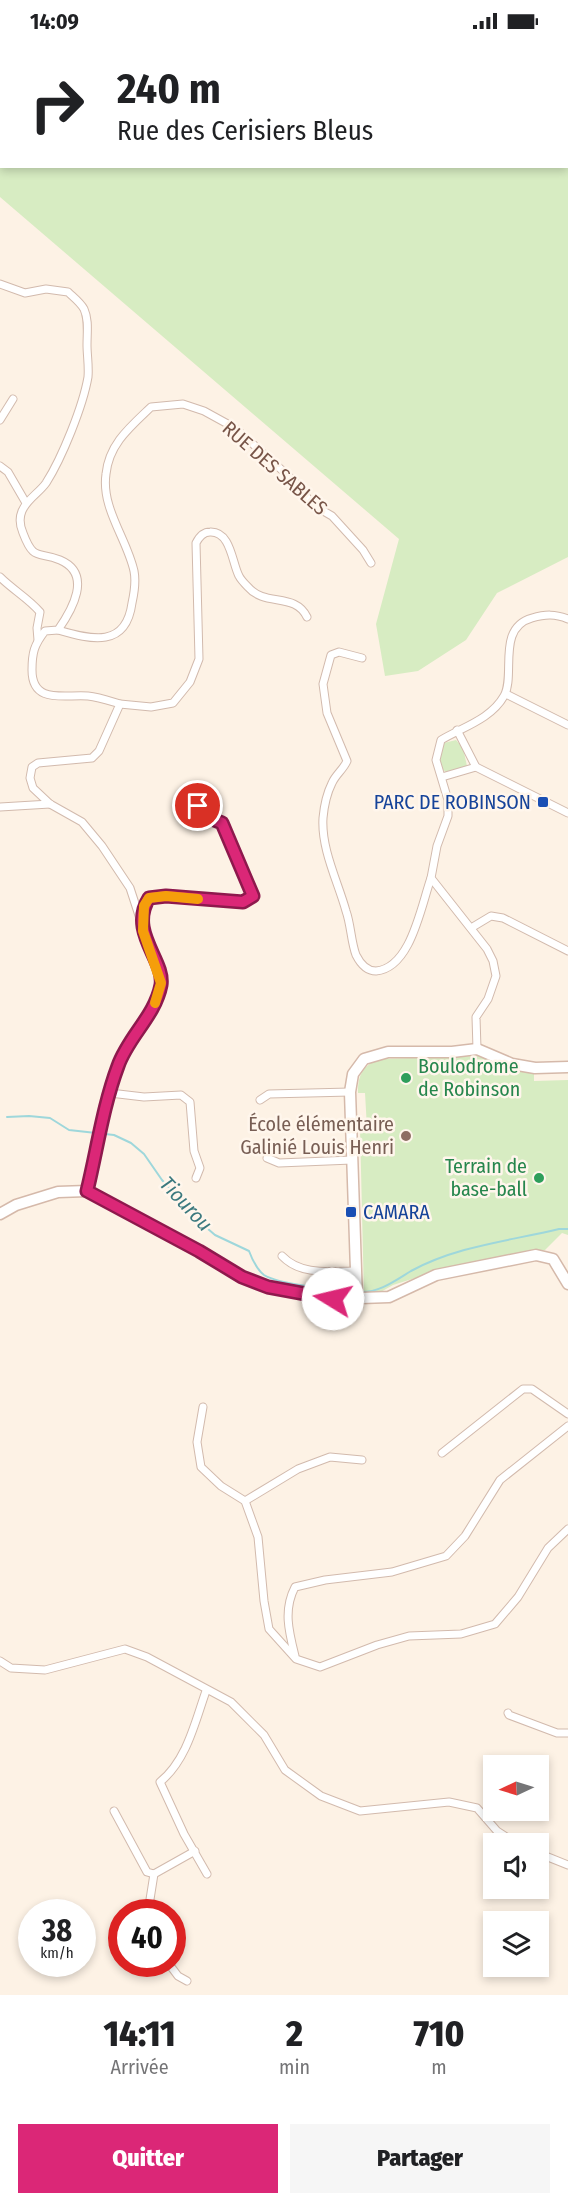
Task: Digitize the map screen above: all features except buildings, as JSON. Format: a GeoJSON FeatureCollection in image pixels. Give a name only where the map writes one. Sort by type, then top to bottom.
{"type":"FeatureCollection","features":[{"type":"Feature","properties":{"kind":"street"},"geometry":{"type":"LineString","coordinates":[[0,284],[25,293],[46,289],[68,292],[83,307],[88,321],[88,374],[85,391],[67,440],[45,485],[26,503],[20,520],[21,529],[30,548],[36,554],[60,560],[72,567],[78,581],[78,592],[72,611],[58,630],[45,631],[32,651],[32,678],[37,688],[46,694],[88,696],[120,704],[151,707],[173,703],[190,682],[199,659],[196,543],[200,536],[208,531],[216,532],[224,538],[239,576],[250,590],[265,599],[289,601],[302,607],[307,617]]}},
{"type":"Feature","properties":{"kind":"street"},"geometry":{"type":"LineString","coordinates":[[0,420],[13,399]]}},
{"type":"Feature","properties":{"kind":"street","name":"RUE DES SABLES"},"geometry":{"type":"LineString","coordinates":[[58,630],[88,639],[117,634],[126,627],[130,617],[134,572],[110,508],[105,476],[112,448],[151,407],[183,404],[204,411],[235,428],[294,481],[313,505],[332,516],[363,550],[371,563]]}},
{"type":"Feature","properties":{"kind":"street"},"geometry":{"type":"LineString","coordinates":[[0,466],[8,472],[26,503]]}},
{"type":"Feature","properties":{"kind":"street"},"geometry":{"type":"LineString","coordinates":[[0,577],[27,598],[40,612],[37,628],[38,640]]}},
{"type":"Feature","properties":{"kind":"street"},"geometry":{"type":"LineString","coordinates":[[362,658],[339,652],[331,655],[323,684],[327,713],[347,761],[343,771],[332,783],[325,803],[323,819],[324,840],[348,916],[356,954],[363,966],[374,971],[389,968],[398,962],[414,930],[431,878],[437,846],[448,816],[442,777],[436,760],[441,740],[490,715],[506,694],[509,649],[516,630],[527,620],[548,614],[568,619]]}},
{"type":"Feature","properties":{"kind":"street"},"geometry":{"type":"LineString","coordinates":[[506,694],[568,725]]}},
{"type":"Feature","properties":{"kind":"street"},"geometry":{"type":"LineString","coordinates":[[87,1191],[118,1064],[152,1010],[161,983],[130,888],[102,846],[82,822],[50,804],[33,788],[30,778],[32,767],[38,763],[92,758],[99,751],[120,704]]}},
{"type":"Feature","properties":{"kind":"street"},"geometry":{"type":"LineString","coordinates":[[457,730],[476,767],[568,813]]}},
{"type":"Feature","properties":{"kind":"street"},"geometry":{"type":"LineString","coordinates":[[442,777],[476,767]]}},
{"type":"Feature","properties":{"kind":"street"},"geometry":{"type":"LineString","coordinates":[[143,931],[144,906],[149,898],[166,896],[243,902],[253,896],[222,823],[207,817],[189,795]]}},
{"type":"Feature","properties":{"kind":"street"},"geometry":{"type":"LineString","coordinates":[[0,807],[50,804]]}},
{"type":"Feature","properties":{"kind":"street"},"geometry":{"type":"LineString","coordinates":[[431,878],[487,949],[493,961],[496,976],[488,999],[476,1017],[477,1049]]}},
{"type":"Feature","properties":{"kind":"street"},"geometry":{"type":"LineString","coordinates":[[471,928],[490,916],[503,918],[568,951]]}},
{"type":"Feature","properties":{"kind":"street"},"geometry":{"type":"LineString","coordinates":[[357,1294],[350,1092],[353,1074],[364,1059],[388,1052],[452,1052],[477,1049],[512,1064],[536,1068],[568,1067]]}},
{"type":"Feature","properties":{"kind":"street"},"geometry":{"type":"LineString","coordinates":[[260,1100],[269,1094],[350,1092]]}},
{"type":"Feature","properties":{"kind":"street"},"geometry":{"type":"LineString","coordinates":[[110,1093],[144,1098],[181,1095],[190,1102],[194,1151],[200,1168],[196,1178]]}},
{"type":"Feature","properties":{"kind":"street"},"geometry":{"type":"LineString","coordinates":[[267,1158],[279,1163],[352,1160]]}},
{"type":"Feature","properties":{"kind":"street"},"geometry":{"type":"LineString","coordinates":[[0,1214],[16,1205],[58,1192],[87,1191],[199,1251],[242,1277],[268,1287],[333,1299],[357,1294],[389,1297],[436,1275],[536,1255],[553,1259],[568,1284]]}},
{"type":"Feature","properties":{"kind":"street"},"geometry":{"type":"LineString","coordinates":[[282,1256],[291,1265],[308,1270],[356,1271]]}},
{"type":"Feature","properties":{"kind":"street"},"geometry":{"type":"LineString","coordinates":[[442,1453],[523,1389],[532,1389],[568,1414]]}},
{"type":"Feature","properties":{"kind":"street"},"geometry":{"type":"LineString","coordinates":[[203,1407],[197,1442],[201,1467],[221,1486],[245,1501],[258,1538],[269,1629],[296,1659],[320,1667],[409,1636],[461,1634],[495,1624],[518,1597],[548,1548],[568,1529]]}},
{"type":"Feature","properties":{"kind":"street"},"geometry":{"type":"LineString","coordinates":[[296,1659],[289,1633],[288,1600],[296,1587],[325,1580],[392,1572],[446,1556],[465,1536],[500,1480],[568,1426]]}},
{"type":"Feature","properties":{"kind":"street"},"geometry":{"type":"LineString","coordinates":[[245,1501],[298,1469],[330,1457],[362,1460]]}},
{"type":"Feature","properties":{"kind":"street"},"geometry":{"type":"LineString","coordinates":[[0,1661],[11,1668],[45,1670],[125,1649],[192,1680],[206,1690],[231,1702],[264,1735],[285,1770],[321,1796],[360,1811],[449,1802],[463,1804],[477,1808],[500,1833]]}},
{"type":"Feature","properties":{"kind":"street"},"geometry":{"type":"LineString","coordinates":[[206,1690],[187,1745],[170,1774],[160,1782],[207,1874]]}},
{"type":"Feature","properties":{"kind":"street"},"geometry":{"type":"LineString","coordinates":[[508,1713],[558,1733],[568,1733]]}},
{"type":"Feature","properties":{"kind":"street"},"geometry":{"type":"LineString","coordinates":[[114,1811],[147,1872],[154,1874],[195,1851]]}},
{"type":"Feature","properties":{"kind":"street"},"geometry":{"type":"LineString","coordinates":[[549,1857],[568,1865]]}},
{"type":"Feature","properties":{"kind":"street"},"geometry":{"type":"LineString","coordinates":[[150,1899],[154,1874]]}},
{"type":"Feature","properties":{"kind":"street"},"geometry":{"type":"LineString","coordinates":[[180,1977],[187,1981]]}},
{"type":"Feature","properties":{"kind":"green space"},"geometry":{"type":"Polygon","coordinates":[[[0,168],[568,168],[568,557],[497,593],[466,640],[418,671],[385,676],[376,624],[399,539],[0,197],[0,168]]]}},
{"type":"Feature","properties":{"kind":"green space"},"geometry":{"type":"Polygon","coordinates":[[[456,740],[463,748],[467,766],[446,772],[440,766],[440,754],[444,743],[456,740]]]}},
{"type":"Feature","properties":{"kind":"green space"},"geometry":{"type":"Polygon","coordinates":[[[480,1056],[492,1060],[507,1071],[534,1072],[534,1081],[568,1080],[568,1235],[562,1233],[545,1250],[447,1268],[393,1285],[379,1293],[364,1296],[360,1128],[367,1128],[365,1093],[358,1093],[362,1073],[377,1059],[480,1056]]]}},
{"type":"Feature","properties":{"kind":"waterway","name":"Tiourou"},"geometry":{"type":"LineString","coordinates":[[7,1117],[50,1118],[69,1130],[114,1135],[131,1143],[144,1154],[162,1180],[200,1222],[215,1235],[249,1251],[253,1261],[264,1275],[293,1284],[352,1291]]}},
{"type":"Feature","properties":{"kind":"waterway","name":"Tiourou"},"geometry":{"type":"LineString","coordinates":[[360,1292],[381,1288],[411,1271],[465,1250],[568,1229]]}},
{"type":"Feature","properties":{"kind":"slow traffic"},"geometry":{"type":"LineString","coordinates":[[155,1003],[161,983],[143,931],[144,906],[149,898],[166,896],[198,899]]}},
{"type":"Feature","properties":{"kind":"place","name":"PARC DE ROBINSON"},"geometry":{"type":"Point","coordinates":[543,802]}},
{"type":"Feature","properties":{"kind":"place","name":"Boulodrome de Robinson"},"geometry":{"type":"Point","coordinates":[406,1078]}},
{"type":"Feature","properties":{"kind":"place","name":"École élémentaire Galinié Louis Henri"},"geometry":{"type":"Point","coordinates":[406,1136]}},
{"type":"Feature","properties":{"kind":"place","name":"Terrain de base-ball"},"geometry":{"type":"Point","coordinates":[539,1178]}},
{"type":"Feature","properties":{"kind":"place","name":"CAMARA"},"geometry":{"type":"Point","coordinates":[351,1212]}},
{"type":"Feature","properties":{"kind":"route"},"geometry":{"type":"LineString","coordinates":[[198,806],[207,817],[222,823],[253,896],[243,902],[166,896],[149,898],[144,906],[143,931],[161,983],[152,1010],[118,1064],[87,1191],[199,1251],[242,1277],[268,1287],[333,1299]]}}]}
